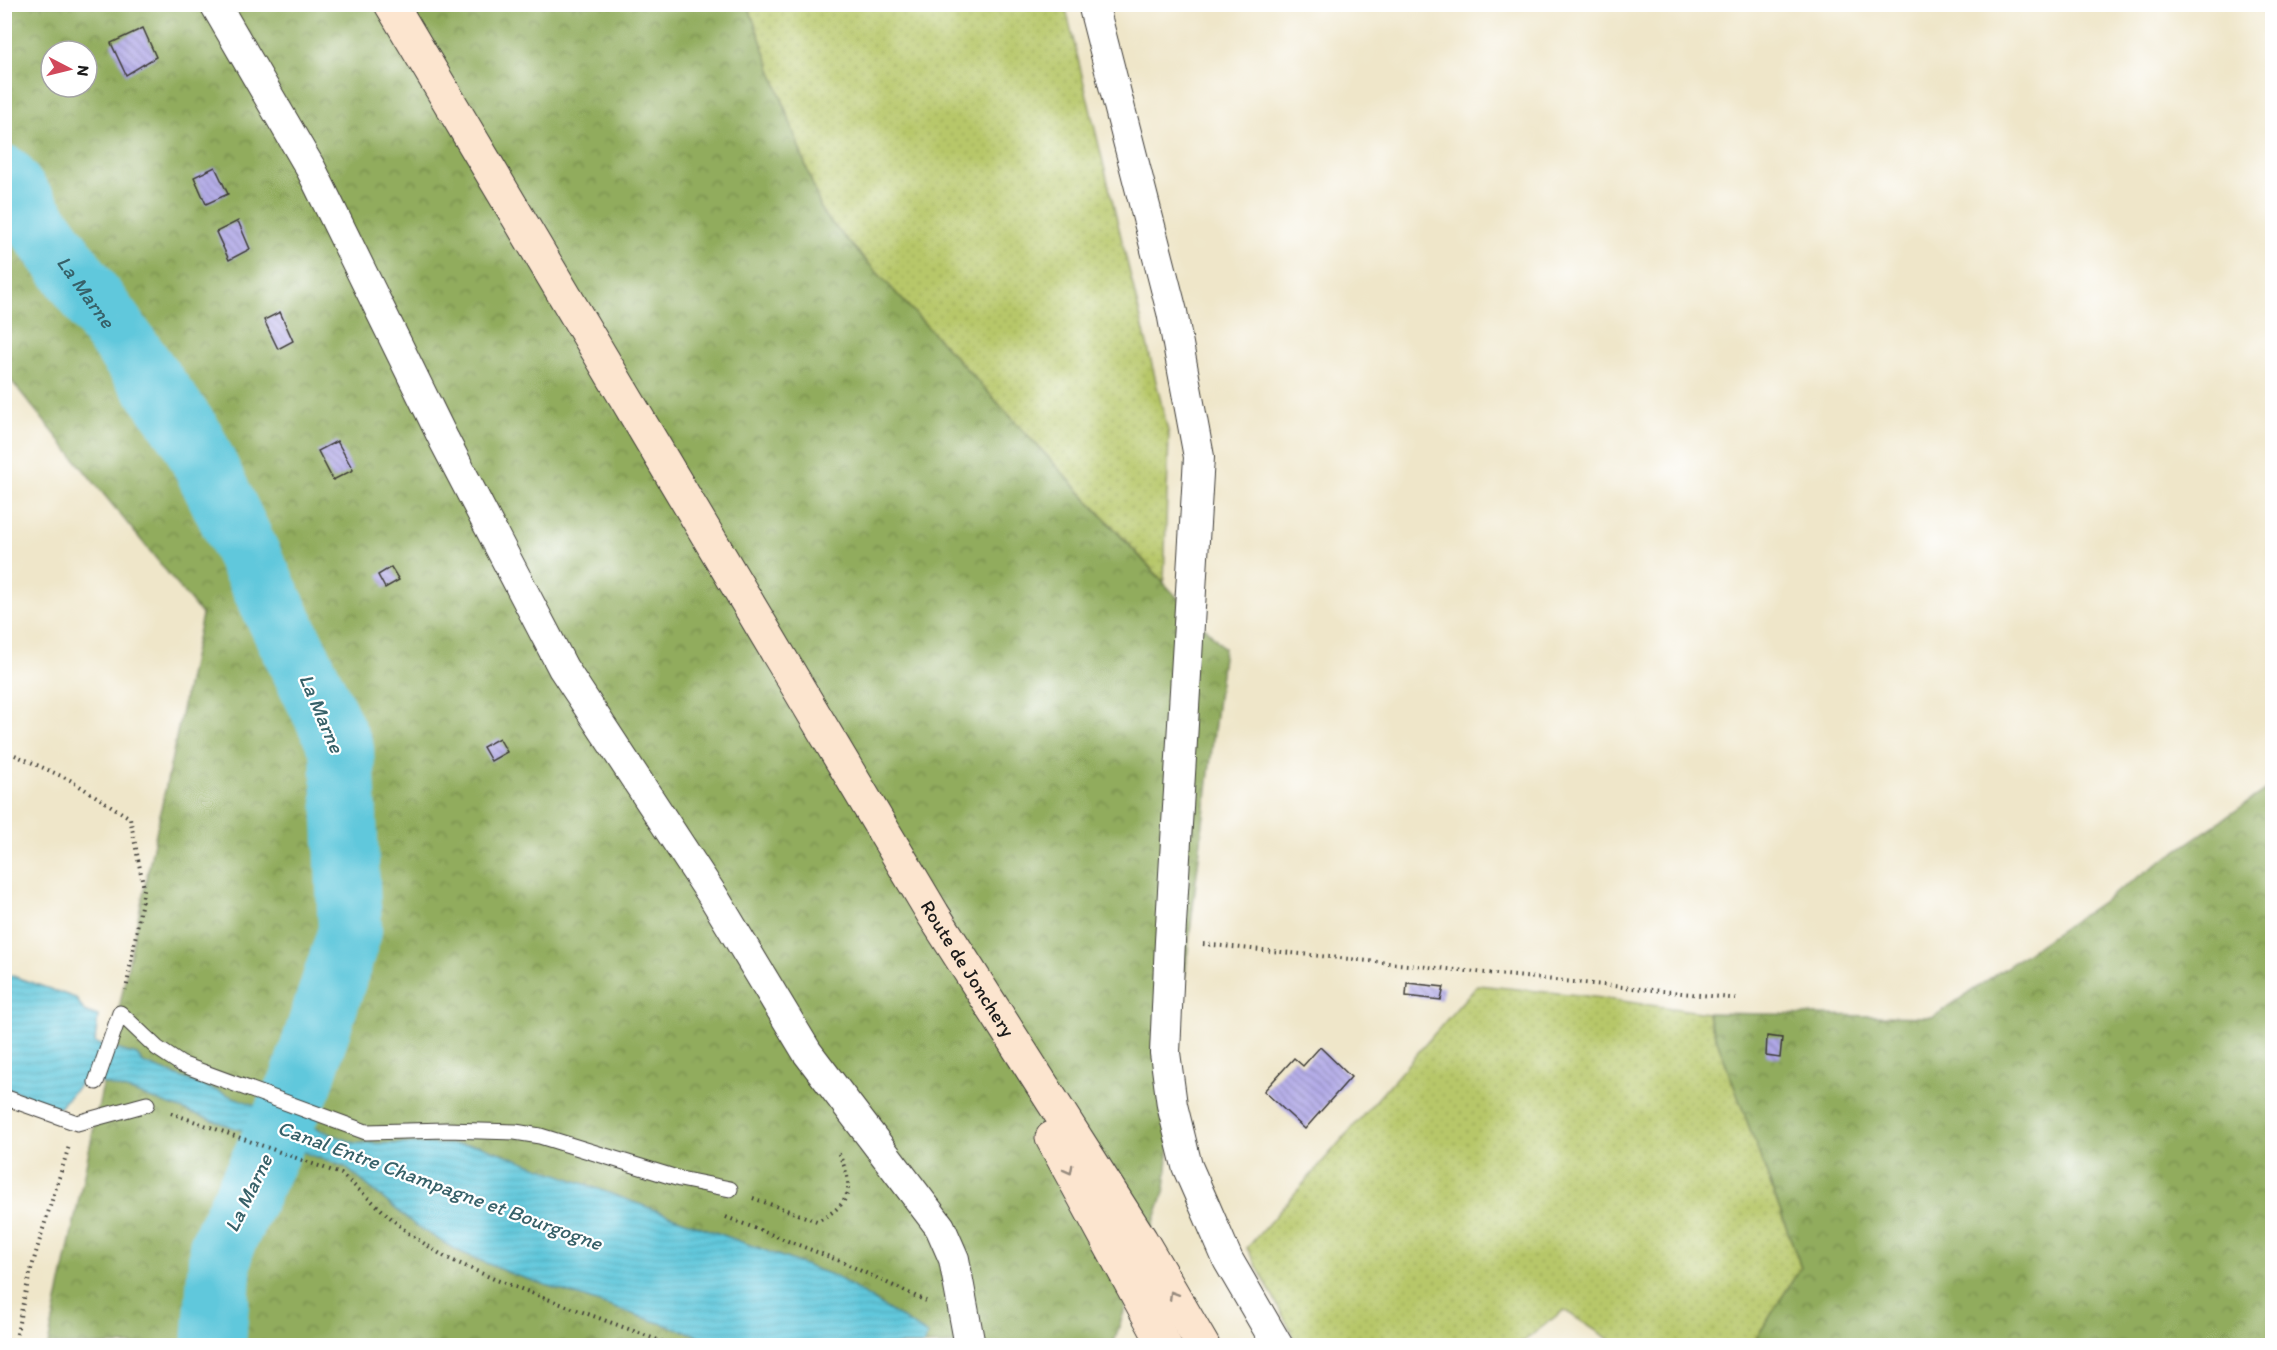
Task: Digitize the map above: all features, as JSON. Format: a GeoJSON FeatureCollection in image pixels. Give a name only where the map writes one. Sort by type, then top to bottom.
{"type":"FeatureCollection","features":[{"type":"Feature","properties":{"kind":"main road"},"geometry":{"type":"LineString","coordinates":[[391,4],[933,914]]}},
{"type":"Feature","properties":{"kind":"main road","name":"Route de Jonchery"},"geometry":{"type":"LineString","coordinates":[[933,914],[1165,1346]]}},
{"type":"Feature","properties":{"kind":"main road","name":"Route de Jonchery"},"geometry":{"type":"LineString","coordinates":[[933,914],[1141,1240],[1203,1346]]}},
{"type":"Feature","properties":{"kind":"street"},"geometry":{"type":"LineString","coordinates":[[215,4],[311,169],[444,440],[563,668],[713,896],[807,1052],[940,1227],[954,1259],[970,1346]]}},
{"type":"Feature","properties":{"kind":"street"},"geometry":{"type":"LineString","coordinates":[[1093,4],[1172,312],[1199,457],[1165,1053],[1172,1104],[1187,1166],[1228,1260],[1278,1346]]}},
{"type":"Feature","properties":{"kind":"lane"},"geometry":{"type":"LineString","coordinates":[[96,1082],[120,1013],[157,1047],[181,1064],[366,1132],[447,1131],[524,1134],[680,1179],[730,1189]]}},
{"type":"Feature","properties":{"kind":"lane"},"geometry":{"type":"LineString","coordinates":[[4,1097],[77,1123],[147,1104]]}},
{"type":"Feature","properties":{"kind":"path"},"geometry":{"type":"LineString","coordinates":[[4,750],[70,780],[130,818],[144,889],[131,971],[120,1013]]}},
{"type":"Feature","properties":{"kind":"path"},"geometry":{"type":"LineString","coordinates":[[1170,941],[1740,999]]}},
{"type":"Feature","properties":{"kind":"path"},"geometry":{"type":"LineString","coordinates":[[147,1104],[342,1174],[408,1233],[445,1257],[494,1279],[674,1346]]}},
{"type":"Feature","properties":{"kind":"path"},"geometry":{"type":"LineString","coordinates":[[15,1346],[19,1318],[38,1248],[77,1123]]}},
{"type":"Feature","properties":{"kind":"path"},"geometry":{"type":"LineString","coordinates":[[730,1189],[818,1221],[836,1212],[848,1191],[849,1177],[836,1147]]}},
{"type":"Feature","properties":{"kind":"green space"},"geometry":{"type":"Polygon","coordinates":[[[4,5],[748,5],[823,214],[1224,648],[1187,957],[1165,1189],[1113,1345],[48,1345],[202,615],[5,373],[4,5]]]}},
{"type":"Feature","properties":{"kind":"green space"},"geometry":{"type":"Polygon","coordinates":[[[748,5],[1065,5],[1169,435],[1164,582],[823,214],[748,5]]]}},
{"type":"Feature","properties":{"kind":"green space"},"geometry":{"type":"Polygon","coordinates":[[[2272,786],[2272,1345],[1752,1345],[1801,1267],[1707,1013],[1933,1017],[2272,786]]]}},
{"type":"Feature","properties":{"kind":"green space"},"geometry":{"type":"Polygon","coordinates":[[[1477,985],[1579,995],[1707,1013],[1801,1267],[1752,1345],[1618,1345],[1564,1310],[1519,1345],[1299,1346],[1247,1248],[1477,985]]]}},
{"type":"Feature","properties":{"kind":"water","name":"Canal Entre Champagne et Bourgogne"},"geometry":{"type":"Polygon","coordinates":[[[4,973],[76,998],[84,1011],[98,1016],[95,1043],[137,1055],[143,1063],[355,1143],[479,1145],[837,1277],[928,1335],[923,1345],[726,1345],[509,1273],[456,1250],[416,1226],[345,1167],[133,1092],[85,1078],[59,1108],[5,1088],[4,973]]]}},
{"type":"Feature","properties":{"kind":"building"},"geometry":{"type":"Polygon","coordinates":[[[143,28],[156,57],[126,75],[111,43],[143,28]]]}},
{"type":"Feature","properties":{"kind":"building"},"geometry":{"type":"Polygon","coordinates":[[[215,167],[228,194],[206,204],[194,177],[215,167]]]}},
{"type":"Feature","properties":{"kind":"building"},"geometry":{"type":"Polygon","coordinates":[[[238,221],[250,249],[229,260],[216,232],[238,221]]]}},
{"type":"Feature","properties":{"kind":"building"},"geometry":{"type":"Polygon","coordinates":[[[280,312],[293,341],[278,349],[264,320],[280,312]]]}},
{"type":"Feature","properties":{"kind":"building"},"geometry":{"type":"Polygon","coordinates":[[[337,441],[353,470],[333,480],[318,451],[337,441]]]}},
{"type":"Feature","properties":{"kind":"building"},"geometry":{"type":"Polygon","coordinates":[[[391,567],[399,580],[385,588],[378,575],[391,567]]]}},
{"type":"Feature","properties":{"kind":"building"},"geometry":{"type":"Polygon","coordinates":[[[499,738],[507,752],[491,761],[483,747],[499,738]]]}},
{"type":"Feature","properties":{"kind":"building"},"geometry":{"type":"Polygon","coordinates":[[[1407,983],[1444,987],[1441,1000],[1406,996],[1407,983]]]}},
{"type":"Feature","properties":{"kind":"building"},"geometry":{"type":"Polygon","coordinates":[[[1767,1036],[1782,1038],[1780,1058],[1766,1056],[1767,1036]]]}},
{"type":"Feature","properties":{"kind":"building"},"geometry":{"type":"Polygon","coordinates":[[[1320,1047],[1351,1077],[1305,1129],[1264,1091],[1294,1058],[1303,1066],[1320,1047]]]}},
{"type":"Feature","properties":{"kind":"waterway","name":"La Marne"},"geometry":{"type":"LineString","coordinates":[[4,177],[191,436],[342,749],[350,931],[301,1083],[221,1247],[214,1346]]}}]}
